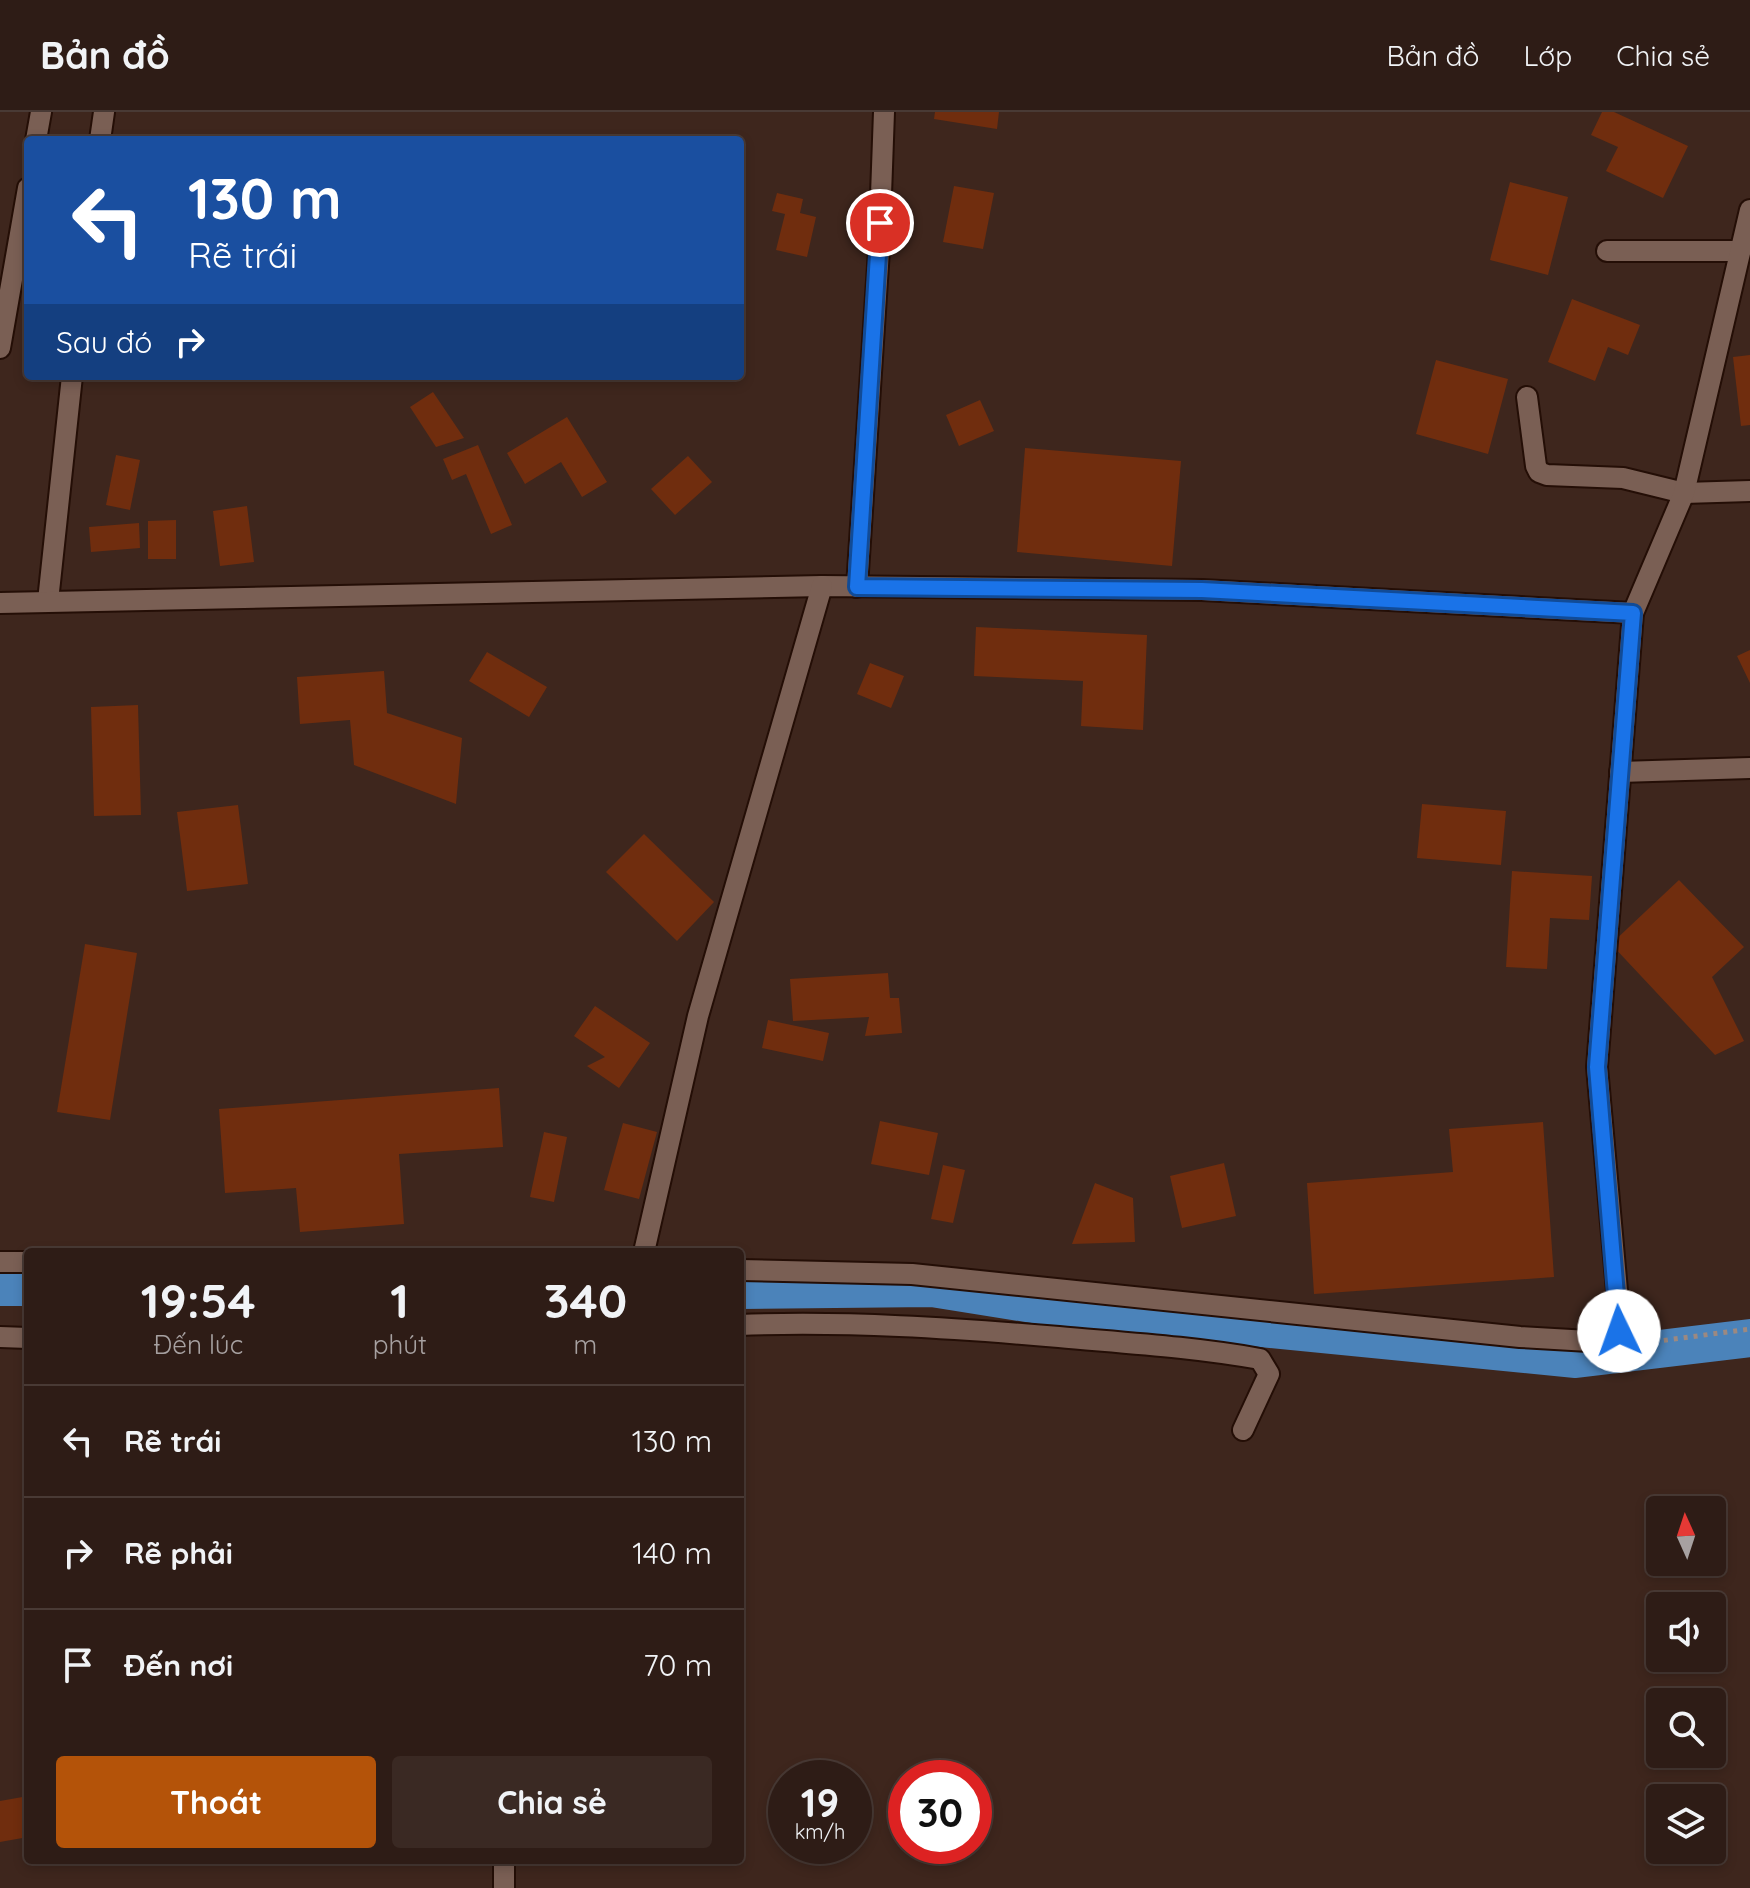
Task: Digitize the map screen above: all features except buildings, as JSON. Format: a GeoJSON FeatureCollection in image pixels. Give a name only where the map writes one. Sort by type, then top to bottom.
{"type":"FeatureCollection","features":[{"type":"Feature","properties":{"kind":"street"},"geometry":{"type":"LineString","coordinates":[[37,136],[41,112]]}},
{"type":"Feature","properties":{"kind":"street"},"geometry":{"type":"LineString","coordinates":[[101,136],[104,112]]}},
{"type":"Feature","properties":{"kind":"street"},"geometry":{"type":"LineString","coordinates":[[857,587],[879,250],[884,112]]}},
{"type":"Feature","properties":{"kind":"street"},"geometry":{"type":"LineString","coordinates":[[744,1270],[912,1274],[1520,1337],[1606,1342],[1619,1331],[1597,1067],[1633,613],[1684,493],[1750,210]]}},
{"type":"Feature","properties":{"kind":"street"},"geometry":{"type":"LineString","coordinates":[[0,348],[24,211]]}},
{"type":"Feature","properties":{"kind":"street"},"geometry":{"type":"LineString","coordinates":[[1607,251],[1740,251]]}},
{"type":"Feature","properties":{"kind":"street"},"geometry":{"type":"LineString","coordinates":[[48,601],[72,380]]}},
{"type":"Feature","properties":{"kind":"street"},"geometry":{"type":"LineString","coordinates":[[1527,397],[1539,472],[1547,475],[1623,478],[1684,493],[1750,491]]}},
{"type":"Feature","properties":{"kind":"street"},"geometry":{"type":"LineString","coordinates":[[645,1248],[698,1016],[822,586]]}},
{"type":"Feature","properties":{"kind":"street"},"geometry":{"type":"LineString","coordinates":[[0,603],[822,586],[1202,590],[1633,613]]}},
{"type":"Feature","properties":{"kind":"street"},"geometry":{"type":"LineString","coordinates":[[1620,772],[1750,768]]}},
{"type":"Feature","properties":{"kind":"street"},"geometry":{"type":"LineString","coordinates":[[0,1262],[24,1262]]}},
{"type":"Feature","properties":{"kind":"street"},"geometry":{"type":"LineString","coordinates":[[744,1325],[800,1323],[995,1332],[1208,1350],[1260,1359],[1269,1374],[1243,1430]]}},
{"type":"Feature","properties":{"kind":"street"},"geometry":{"type":"LineString","coordinates":[[0,1337],[24,1338]]}},
{"type":"Feature","properties":{"kind":"street"},"geometry":{"type":"LineString","coordinates":[[504,1864],[504,1888]]}},
{"type":"Feature","properties":{"kind":"path"},"geometry":{"type":"LineString","coordinates":[[1606,1342],[1639,1344],[1750,1329]]}},
{"type":"Feature","properties":{"kind":"waterway"},"geometry":{"type":"LineString","coordinates":[[0,1287],[24,1287]]}},
{"type":"Feature","properties":{"kind":"waterway"},"geometry":{"type":"LineString","coordinates":[[744,1290],[932,1288],[1058,1308],[1576,1359],[1750,1338]]}},
{"type":"Feature","properties":{"kind":"route"},"geometry":{"type":"LineString","coordinates":[[880,223],[857,587],[1202,590],[1633,613],[1597,1067],[1619,1331]]}}]}
